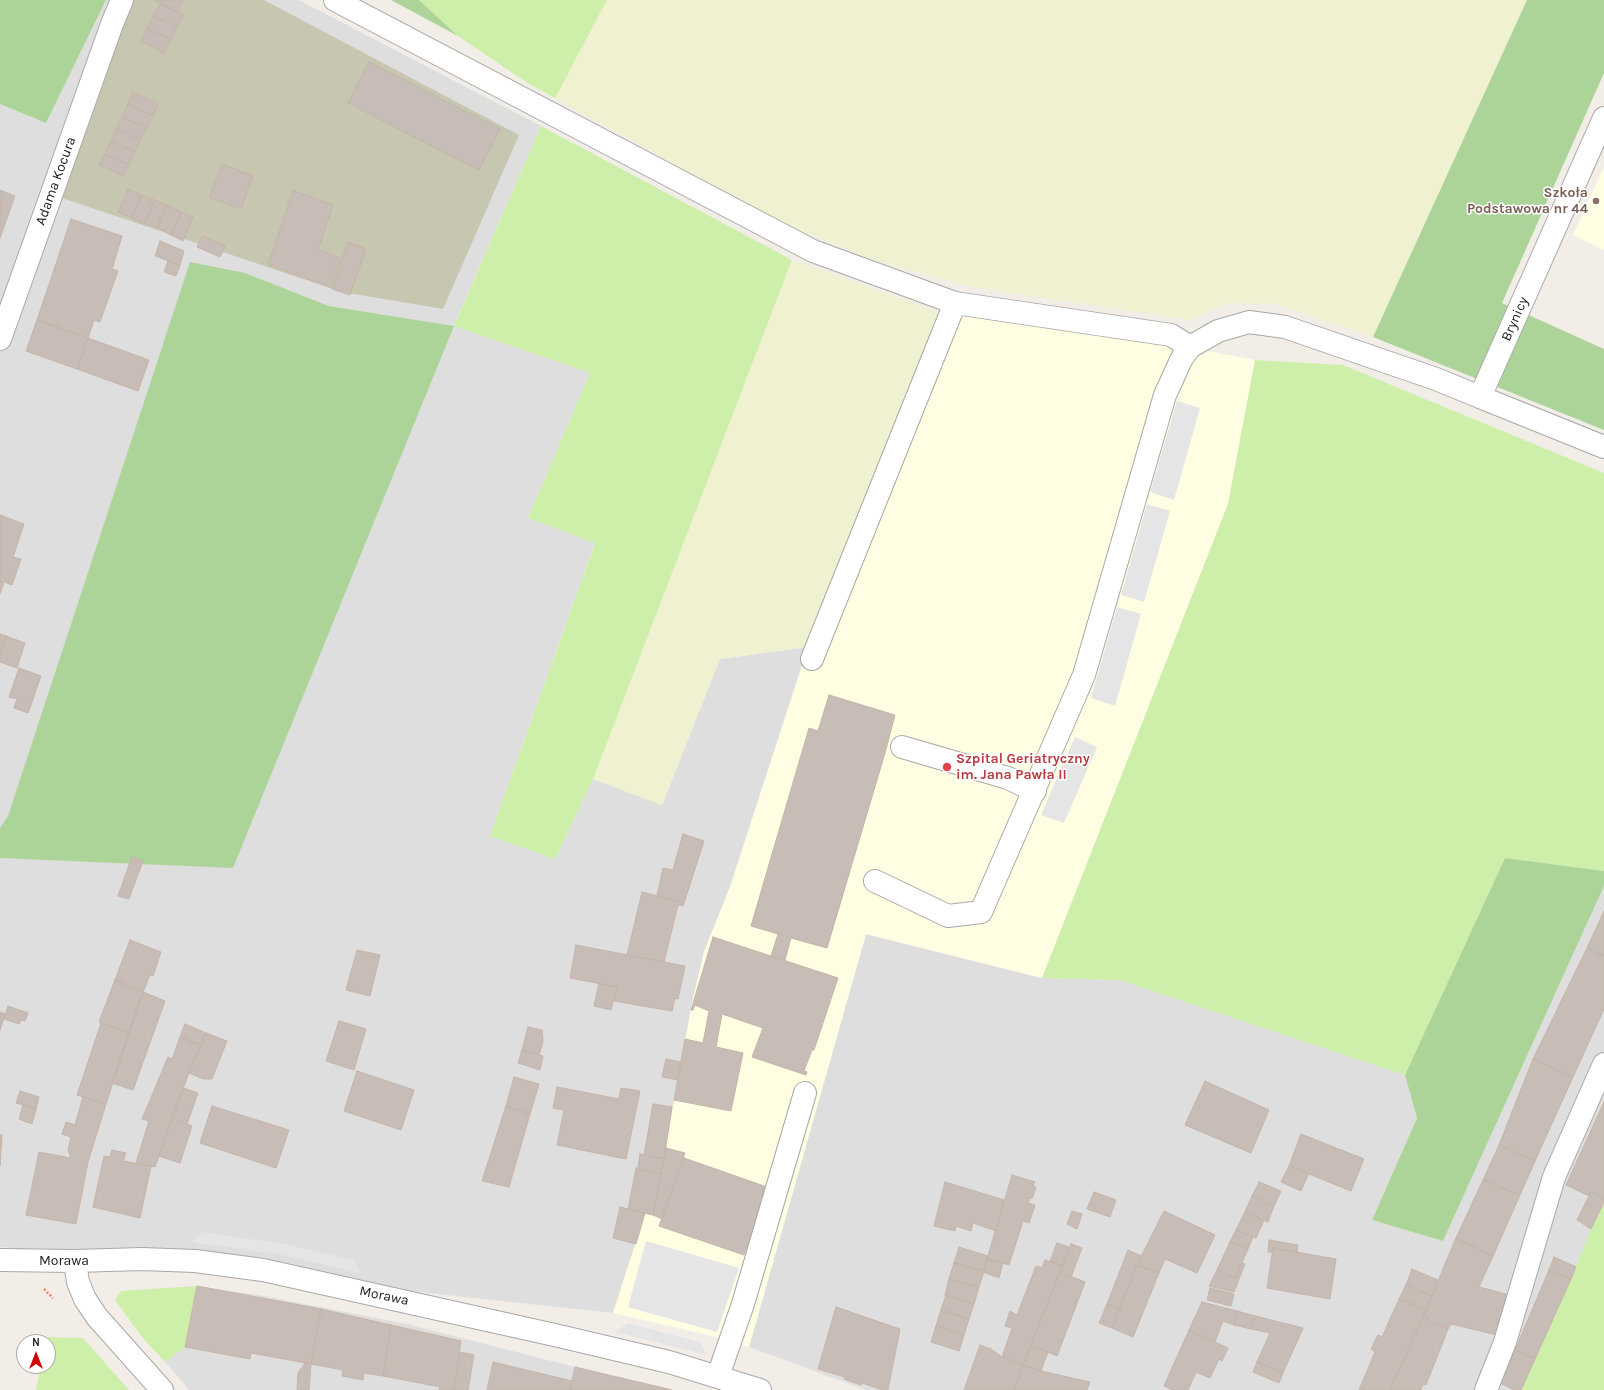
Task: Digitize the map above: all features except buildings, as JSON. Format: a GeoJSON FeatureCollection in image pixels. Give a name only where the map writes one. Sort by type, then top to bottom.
{"type":"FeatureCollection","features":[{"type":"Feature","properties":{"kind":"street","name":"Adama Kocura"},"geometry":{"type":"LineString","coordinates":[[0,339],[112,24],[122,0]]}},
{"type":"Feature","properties":{"kind":"street"},"geometry":{"type":"LineString","coordinates":[[335,0],[813,251],[955,303],[1172,334],[1190,347]]}},
{"type":"Feature","properties":{"kind":"street","name":"Brynicy"},"geometry":{"type":"LineString","coordinates":[[1480,397],[1604,118]]}},
{"type":"Feature","properties":{"kind":"street"},"geometry":{"type":"LineString","coordinates":[[812,659],[955,303]]}},
{"type":"Feature","properties":{"kind":"street"},"geometry":{"type":"LineString","coordinates":[[875,881],[948,916],[981,912],[1084,676],[1165,395],[1182,358],[1190,347],[1218,331],[1249,322],[1285,327],[1436,379],[1604,447]]}},
{"type":"Feature","properties":{"kind":"street"},"geometry":{"type":"LineString","coordinates":[[902,747],[1008,778],[1035,791]]}},
{"type":"Feature","properties":{"kind":"street"},"geometry":{"type":"LineString","coordinates":[[1486,1390],[1505,1342],[1554,1177],[1604,1064]]}},
{"type":"Feature","properties":{"kind":"street"},"geometry":{"type":"LineString","coordinates":[[718,1376],[743,1304],[805,1093]]}},
{"type":"Feature","properties":{"kind":"street","name":"Morawa"},"geometry":{"type":"LineString","coordinates":[[0,1260],[75,1261],[142,1259],[194,1261],[263,1270],[669,1362],[760,1390]]}},
{"type":"Feature","properties":{"kind":"street"},"geometry":{"type":"LineString","coordinates":[[75,1261],[78,1282],[85,1299],[97,1317],[162,1390]]}},
{"type":"Feature","properties":{"kind":"path"},"geometry":{"type":"LineString","coordinates":[[42,1287],[55,1300],[85,1299]]}},
{"type":"Feature","properties":{"kind":"shaded area"},"geometry":{"type":"Polygon","coordinates":[[[106,0],[299,0],[541,126],[454,325],[590,373],[528,518],[595,542],[490,836],[555,859],[593,779],[662,805],[720,659],[808,647],[730,887],[704,952],[692,1003],[653,1215],[645,1214],[613,1313],[0,1247],[0,858],[233,867],[453,326],[329,306],[245,273],[8,816],[0,828],[0,104],[46,123],[106,0]]]}},
{"type":"Feature","properties":{"kind":"shaded area"},"geometry":{"type":"Polygon","coordinates":[[[131,0],[264,0],[519,135],[443,309],[342,292],[56,196],[131,0]]]}},
{"type":"Feature","properties":{"kind":"shaded area"},"geometry":{"type":"Polygon","coordinates":[[[607,0],[1527,0],[1373,337],[1275,304],[1227,303],[1190,320],[972,287],[872,260],[776,220],[555,98],[607,0]]]}},
{"type":"Feature","properties":{"kind":"shaded area","name":"Szkoła Podstawowa nr 44"},"geometry":{"type":"Polygon","coordinates":[[[1604,167],[1604,250],[1573,235],[1604,167]]]}},
{"type":"Feature","properties":{"kind":"shaded area"},"geometry":{"type":"Polygon","coordinates":[[[792,260],[941,313],[808,647],[720,659],[662,805],[593,779],[792,260]]]}},
{"type":"Feature","properties":{"kind":"shaded area","name":"Szpital Geriatryczny im. Jana Pawła II"},"geometry":{"type":"Polygon","coordinates":[[[941,313],[1179,346],[1255,360],[1228,504],[1042,978],[866,934],[749,1347],[717,1337],[613,1313],[645,1214],[653,1215],[692,1003],[704,952],[730,887],[808,647],[941,313]]]}},
{"type":"Feature","properties":{"kind":"shaded area"},"geometry":{"type":"Polygon","coordinates":[[[1177,401],[1200,408],[1174,500],[1150,492],[1177,401]]]}},
{"type":"Feature","properties":{"kind":"shaded area"},"geometry":{"type":"Polygon","coordinates":[[[1147,504],[1170,511],[1144,602],[1121,595],[1147,504]]]}},
{"type":"Feature","properties":{"kind":"shaded area"},"geometry":{"type":"Polygon","coordinates":[[[1117,607],[1141,614],[1115,706],[1091,698],[1117,607]]]}},
{"type":"Feature","properties":{"kind":"shaded area"},"geometry":{"type":"Polygon","coordinates":[[[1075,737],[1097,747],[1064,823],[1041,815],[1075,737]]]}},
{"type":"Feature","properties":{"kind":"shaded area"},"geometry":{"type":"Polygon","coordinates":[[[1604,886],[1604,1201],[1543,1343],[1521,1390],[866,1390],[749,1347],[866,934],[1042,978],[1120,980],[1405,1075],[1417,1118],[1372,1220],[1443,1241],[1604,886]]]}},
{"type":"Feature","properties":{"kind":"shaded area"},"geometry":{"type":"Polygon","coordinates":[[[202,1232],[284,1244],[353,1260],[361,1273],[278,1254],[192,1242],[202,1232]]]}},
{"type":"Feature","properties":{"kind":"shaded area"},"geometry":{"type":"Polygon","coordinates":[[[646,1241],[739,1268],[717,1332],[628,1307],[646,1241]]]}},
{"type":"Feature","properties":{"kind":"shaded area"},"geometry":{"type":"Polygon","coordinates":[[[197,1286],[264,1296],[407,1324],[672,1390],[189,1390],[165,1362],[185,1347],[197,1286]]]}},
{"type":"Feature","properties":{"kind":"shaded area"},"geometry":{"type":"Polygon","coordinates":[[[628,1323],[700,1342],[707,1355],[615,1332],[628,1323]]]}},
{"type":"Feature","properties":{"kind":"green space"},"geometry":{"type":"Polygon","coordinates":[[[0,0],[106,0],[46,123],[0,104],[0,0]]]}},
{"type":"Feature","properties":{"kind":"green space"},"geometry":{"type":"Polygon","coordinates":[[[391,0],[419,0],[458,36],[391,0]]]}},
{"type":"Feature","properties":{"kind":"green space"},"geometry":{"type":"Polygon","coordinates":[[[419,0],[607,0],[555,98],[529,84],[458,36],[419,0]]]}},
{"type":"Feature","properties":{"kind":"green space"},"geometry":{"type":"Polygon","coordinates":[[[1527,0],[1604,0],[1604,73],[1502,303],[1604,349],[1604,430],[1373,337],[1527,0]]]}},
{"type":"Feature","properties":{"kind":"green space"},"geometry":{"type":"Polygon","coordinates":[[[541,126],[792,260],[593,779],[555,859],[490,836],[595,543],[528,518],[590,373],[454,326],[541,126]]]}},
{"type":"Feature","properties":{"kind":"green space"},"geometry":{"type":"Polygon","coordinates":[[[190,262],[245,273],[329,306],[454,326],[233,868],[0,858],[0,828],[8,816],[190,262]]]}},
{"type":"Feature","properties":{"kind":"green space"},"geometry":{"type":"Polygon","coordinates":[[[1255,360],[1343,365],[1604,473],[1604,871],[1505,858],[1405,1075],[1120,980],[1042,978],[1228,504],[1255,360]]]}},
{"type":"Feature","properties":{"kind":"green space"},"geometry":{"type":"Polygon","coordinates":[[[1505,858],[1604,871],[1604,886],[1443,1241],[1372,1220],[1417,1118],[1405,1075],[1505,858]]]}},
{"type":"Feature","properties":{"kind":"green space"},"geometry":{"type":"Polygon","coordinates":[[[1604,1202],[1604,1390],[1521,1390],[1571,1279],[1591,1229],[1604,1202]]]}},
{"type":"Feature","properties":{"kind":"green space"},"geometry":{"type":"Polygon","coordinates":[[[197,1286],[185,1347],[165,1362],[142,1337],[115,1300],[121,1291],[197,1286]]]}},
{"type":"Feature","properties":{"kind":"green space"},"geometry":{"type":"Polygon","coordinates":[[[56,1337],[83,1338],[129,1390],[36,1390],[39,1374],[56,1374],[56,1337]]]}},
{"type":"Feature","properties":{"kind":"place","name":"Szkoła Podstawowa nr 44"},"geometry":{"type":"Point","coordinates":[1596,201]}},
{"type":"Feature","properties":{"kind":"place","name":"Szpital Geriatryczny im. Jana Pawła II"},"geometry":{"type":"Point","coordinates":[947,767]}}]}
